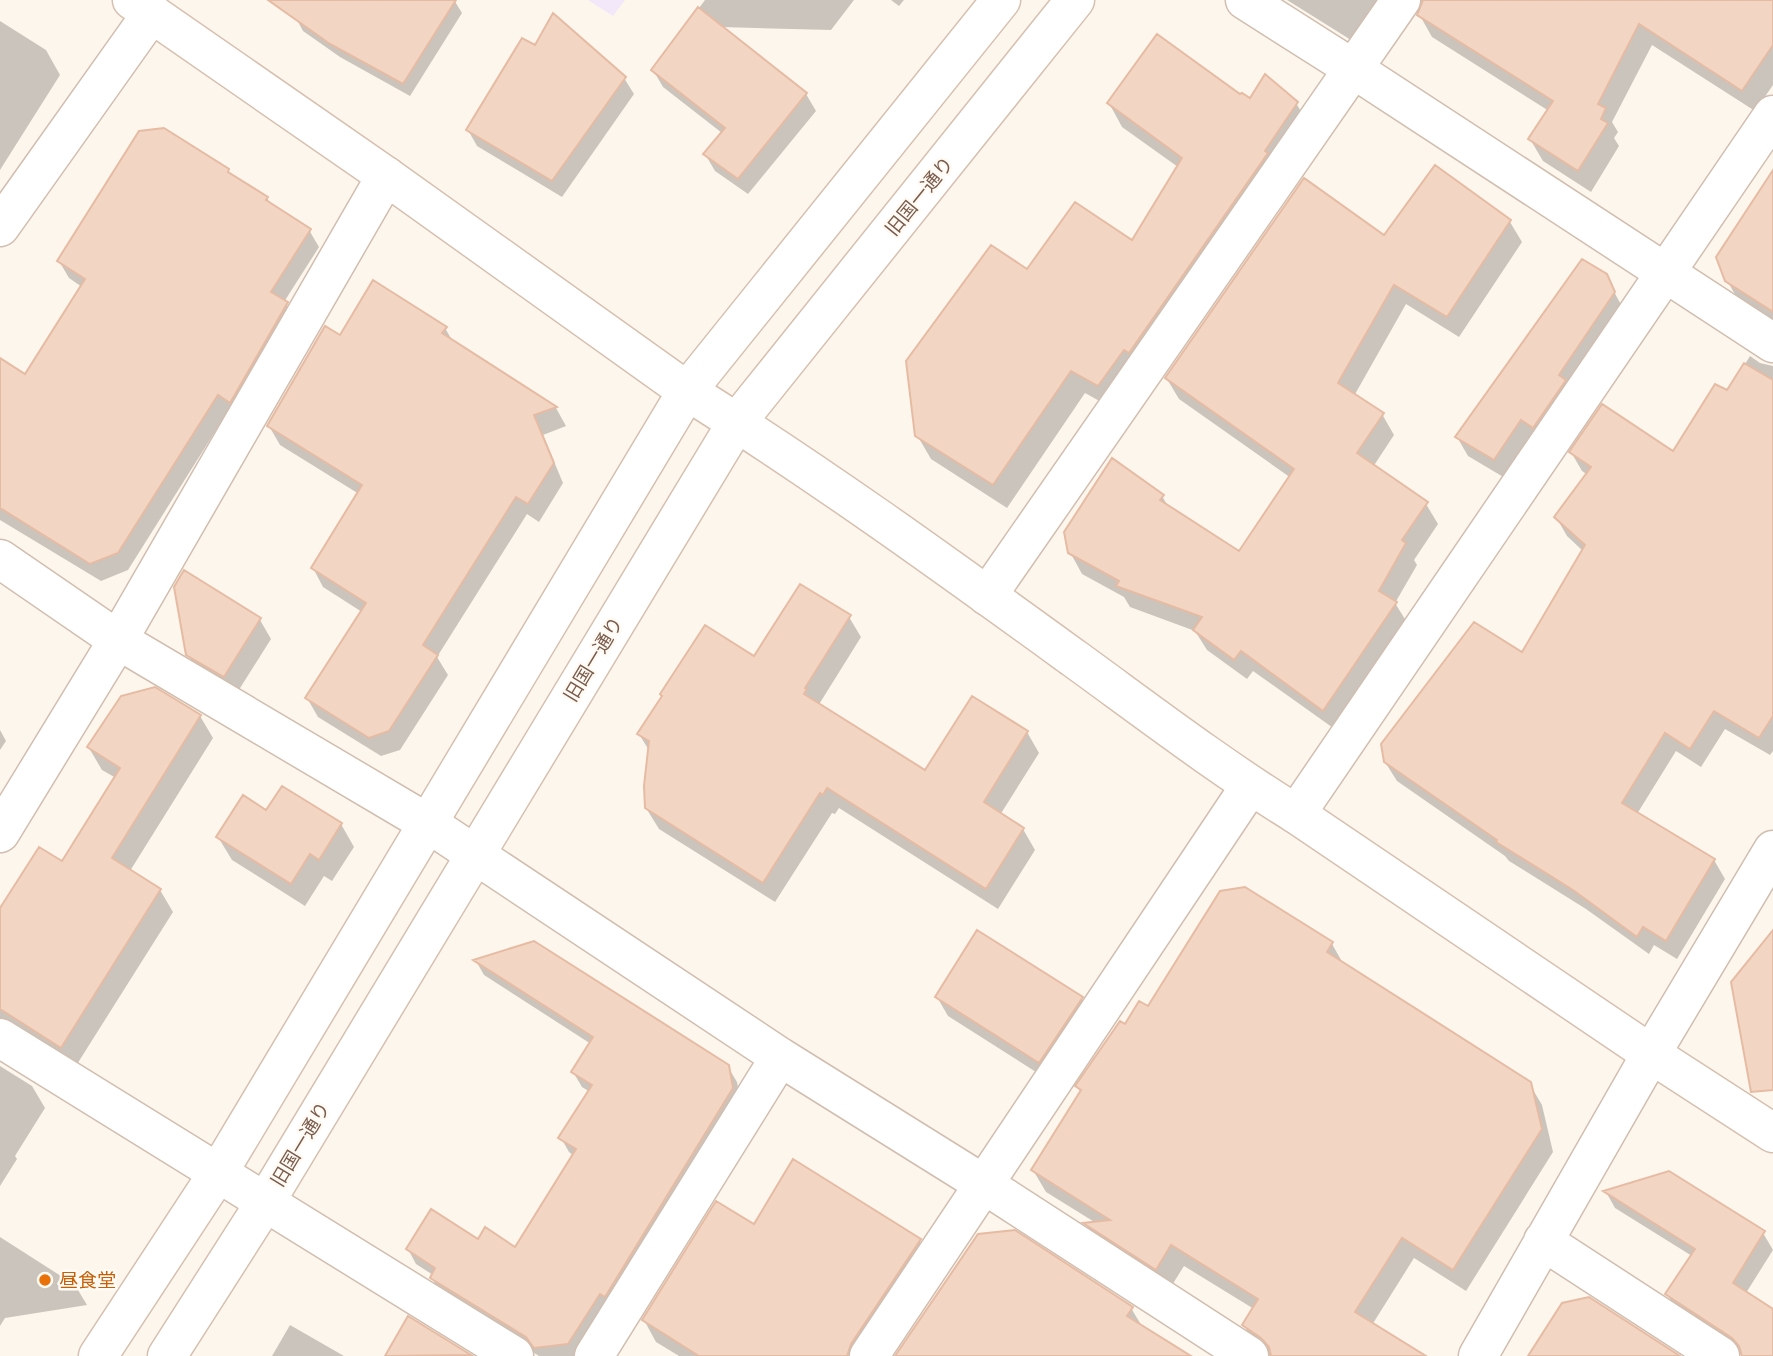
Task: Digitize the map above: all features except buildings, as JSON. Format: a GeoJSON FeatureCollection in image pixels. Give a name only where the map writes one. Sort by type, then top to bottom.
{"type":"FeatureCollection","features":[{"type":"Feature","properties":{"kind":"street"},"geometry":{"type":"LineString","coordinates":[[98,1356],[218,1173],[687,391],[1001,0]]}},
{"type":"Feature","properties":{"kind":"street","name":"旧国一通り"},"geometry":{"type":"LineString","coordinates":[[167,1356],[266,1201],[737,422],[1075,0]]}},
{"type":"Feature","properties":{"kind":"street"},"geometry":{"type":"LineString","coordinates":[[1245,0],[1773,343]]}},
{"type":"Feature","properties":{"kind":"street"},"geometry":{"type":"LineString","coordinates":[[987,596],[1401,0]]}},
{"type":"Feature","properties":{"kind":"street"},"geometry":{"type":"LineString","coordinates":[[0,227],[142,7],[386,176],[687,391],[737,422],[987,596],[1250,786],[1296,814],[1651,1054],[1773,1132]]}},
{"type":"Feature","properties":{"kind":"street"},"geometry":{"type":"LineString","coordinates":[[1296,814],[1773,115]]}},
{"type":"Feature","properties":{"kind":"street"},"geometry":{"type":"LineString","coordinates":[[0,833],[118,640],[386,176]]}},
{"type":"Feature","properties":{"kind":"street"},"geometry":{"type":"LineString","coordinates":[[0,559],[118,640],[429,824],[780,1057],[985,1185],[1232,1352]]}},
{"type":"Feature","properties":{"kind":"street"},"geometry":{"type":"LineString","coordinates":[[869,1356],[1250,786]]}},
{"type":"Feature","properties":{"kind":"street"},"geometry":{"type":"LineString","coordinates":[[1478,1356],[1651,1054],[1773,850]]}},
{"type":"Feature","properties":{"kind":"street"},"geometry":{"type":"LineString","coordinates":[[0,1038],[514,1356]]}},
{"type":"Feature","properties":{"kind":"street"},"geometry":{"type":"LineString","coordinates":[[594,1356],[780,1057]]}},
{"type":"Feature","properties":{"kind":"street"},"geometry":{"type":"LineString","coordinates":[[1543,1241],[1720,1356]]}},
{"type":"Feature","properties":{"kind":"shaded area"},"geometry":{"type":"Polygon","coordinates":[[[588,0],[625,0],[613,16],[588,0]]]}},
{"type":"Feature","properties":{"kind":"place","name":"昼食堂"},"geometry":{"type":"Point","coordinates":[45,1280]}}]}
